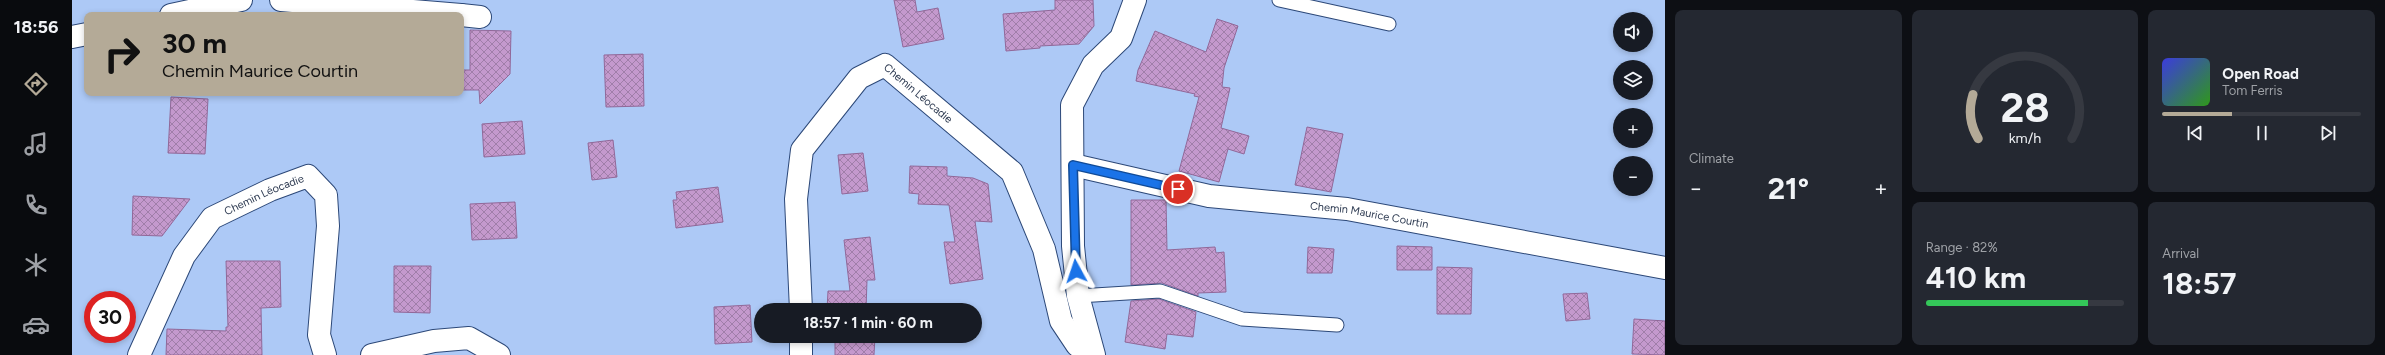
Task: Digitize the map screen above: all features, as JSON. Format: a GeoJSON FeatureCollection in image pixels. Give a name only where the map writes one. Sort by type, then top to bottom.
{"type":"FeatureCollection","features":[{"type":"Feature","properties":{"kind":"street"},"geometry":{"type":"LineString","coordinates":[[185,12],[241,0]]}},
{"type":"Feature","properties":{"kind":"street"},"geometry":{"type":"LineString","coordinates":[[281,0],[420,12]]}},
{"type":"Feature","properties":{"kind":"street"},"geometry":{"type":"LineString","coordinates":[[1094,355],[1078,296],[1073,246],[1072,105],[1093,65],[1121,38],[1134,0]]}},
{"type":"Feature","properties":{"kind":"street"},"geometry":{"type":"LineString","coordinates":[[72,37],[84,35]]}},
{"type":"Feature","properties":{"kind":"street","name":"Chemin Léocadie"},"geometry":{"type":"LineString","coordinates":[[801,303],[796,199],[802,150],[859,78],[885,65],[1012,172],[1044,249],[1061,321],[1077,345],[1089,355]]}},
{"type":"Feature","properties":{"kind":"street","name":"Chemin Maurice Courtin"},"geometry":{"type":"LineString","coordinates":[[1073,165],[1208,196],[1347,209],[1665,268]]}},
{"type":"Feature","properties":{"kind":"street","name":"Chemin Léocadie"},"geometry":{"type":"LineString","coordinates":[[139,355],[184,256],[212,218],[270,190],[308,176],[326,195],[328,226],[319,335],[325,355]]}},
{"type":"Feature","properties":{"kind":"street"},"geometry":{"type":"LineString","coordinates":[[372,355],[434,341],[470,338],[499,355]]}},
{"type":"Feature","properties":{"kind":"street"},"geometry":{"type":"LineString","coordinates":[[801,343],[801,355]]}},
{"type":"Feature","properties":{"kind":"lane"},"geometry":{"type":"LineString","coordinates":[[1279,0],[1389,24]]}},
{"type":"Feature","properties":{"kind":"lane"},"geometry":{"type":"LineString","coordinates":[[1078,296],[1160,292],[1242,319],[1337,325]]}},
{"type":"Feature","properties":{"kind":"building"},"geometry":{"type":"Polygon","coordinates":[[[894,0],[915,0],[917,12],[938,8],[944,39],[903,47],[894,0]]]}},
{"type":"Feature","properties":{"kind":"building"},"geometry":{"type":"Polygon","coordinates":[[[1055,0],[1093,0],[1094,26],[1079,44],[1040,46],[1040,48],[1006,51],[1003,14],[1055,10],[1055,0]]]}},
{"type":"Feature","properties":{"kind":"building"},"geometry":{"type":"Polygon","coordinates":[[[1217,19],[1238,26],[1224,68],[1222,87],[1230,88],[1221,128],[1249,136],[1244,154],[1228,149],[1219,182],[1179,171],[1199,97],[1194,96],[1195,94],[1136,81],[1138,70],[1155,31],[1206,52],[1217,19]]]}},
{"type":"Feature","properties":{"kind":"building"},"geometry":{"type":"Polygon","coordinates":[[[470,30],[511,31],[510,74],[480,104],[479,90],[464,90],[464,70],[470,70],[470,30]]]}},
{"type":"Feature","properties":{"kind":"building"},"geometry":{"type":"Polygon","coordinates":[[[643,54],[644,106],[606,107],[604,55],[643,54]]]}},
{"type":"Feature","properties":{"kind":"building"},"geometry":{"type":"Polygon","coordinates":[[[171,97],[208,99],[205,154],[168,153],[171,97]]]}},
{"type":"Feature","properties":{"kind":"building"},"geometry":{"type":"Polygon","coordinates":[[[522,121],[525,154],[484,157],[482,124],[522,121]]]}},
{"type":"Feature","properties":{"kind":"building"},"geometry":{"type":"Polygon","coordinates":[[[1307,127],[1343,134],[1331,192],[1295,185],[1307,127]]]}},
{"type":"Feature","properties":{"kind":"building"},"geometry":{"type":"Polygon","coordinates":[[[613,140],[617,177],[592,180],[588,143],[613,140]]]}},
{"type":"Feature","properties":{"kind":"building"},"geometry":{"type":"Polygon","coordinates":[[[863,153],[868,191],[842,194],[838,155],[863,153]]]}},
{"type":"Feature","properties":{"kind":"building"},"geometry":{"type":"Polygon","coordinates":[[[910,166],[947,167],[947,176],[973,178],[988,184],[992,222],[975,221],[983,279],[950,284],[944,242],[955,242],[949,205],[918,204],[919,194],[909,193],[910,166]]]}},
{"type":"Feature","properties":{"kind":"building"},"geometry":{"type":"Polygon","coordinates":[[[718,187],[723,222],[676,228],[673,200],[677,200],[676,192],[718,187]]]}},
{"type":"Feature","properties":{"kind":"building"},"geometry":{"type":"Polygon","coordinates":[[[133,196],[190,199],[162,236],[132,235],[133,196]]]}},
{"type":"Feature","properties":{"kind":"building"},"geometry":{"type":"Polygon","coordinates":[[[1131,200],[1166,200],[1167,250],[1215,247],[1216,253],[1224,252],[1226,292],[1198,293],[1198,296],[1162,283],[1131,285],[1131,200]]]}},
{"type":"Feature","properties":{"kind":"building"},"geometry":{"type":"Polygon","coordinates":[[[515,202],[517,238],[472,240],[470,204],[515,202]]]}},
{"type":"Feature","properties":{"kind":"building"},"geometry":{"type":"Polygon","coordinates":[[[870,237],[875,280],[867,280],[866,303],[827,303],[828,291],[850,291],[844,240],[870,237]]]}},
{"type":"Feature","properties":{"kind":"building"},"geometry":{"type":"Polygon","coordinates":[[[1397,246],[1432,247],[1432,270],[1397,270],[1397,246]]]}},
{"type":"Feature","properties":{"kind":"building"},"geometry":{"type":"Polygon","coordinates":[[[1308,247],[1334,249],[1332,273],[1307,273],[1308,247]]]}},
{"type":"Feature","properties":{"kind":"building"},"geometry":{"type":"Polygon","coordinates":[[[226,261],[280,261],[281,307],[261,308],[262,355],[166,355],[167,329],[226,331],[226,327],[228,327],[226,261]]]}},
{"type":"Feature","properties":{"kind":"building"},"geometry":{"type":"Polygon","coordinates":[[[394,266],[431,266],[430,313],[394,312],[394,266]]]}},
{"type":"Feature","properties":{"kind":"building"},"geometry":{"type":"Polygon","coordinates":[[[1437,267],[1472,268],[1471,314],[1437,314],[1437,267]]]}},
{"type":"Feature","properties":{"kind":"building"},"geometry":{"type":"Polygon","coordinates":[[[1587,293],[1590,319],[1566,321],[1563,294],[1587,293]]]}},
{"type":"Feature","properties":{"kind":"building"},"geometry":{"type":"Polygon","coordinates":[[[1159,299],[1196,312],[1193,337],[1167,334],[1165,349],[1125,342],[1131,301],[1159,299]]]}},
{"type":"Feature","properties":{"kind":"building"},"geometry":{"type":"Polygon","coordinates":[[[750,305],[752,342],[715,344],[714,307],[750,305]]]}},
{"type":"Feature","properties":{"kind":"building"},"geometry":{"type":"Polygon","coordinates":[[[1634,319],[1665,321],[1665,355],[1632,354],[1634,319]]]}},
{"type":"Feature","properties":{"kind":"building"},"geometry":{"type":"Polygon","coordinates":[[[835,343],[875,343],[874,355],[835,355],[835,343]]]}},
{"type":"Feature","properties":{"kind":"route"},"geometry":{"type":"LineString","coordinates":[[1076,271],[1073,246],[1073,165],[1178,189]]}}]}
